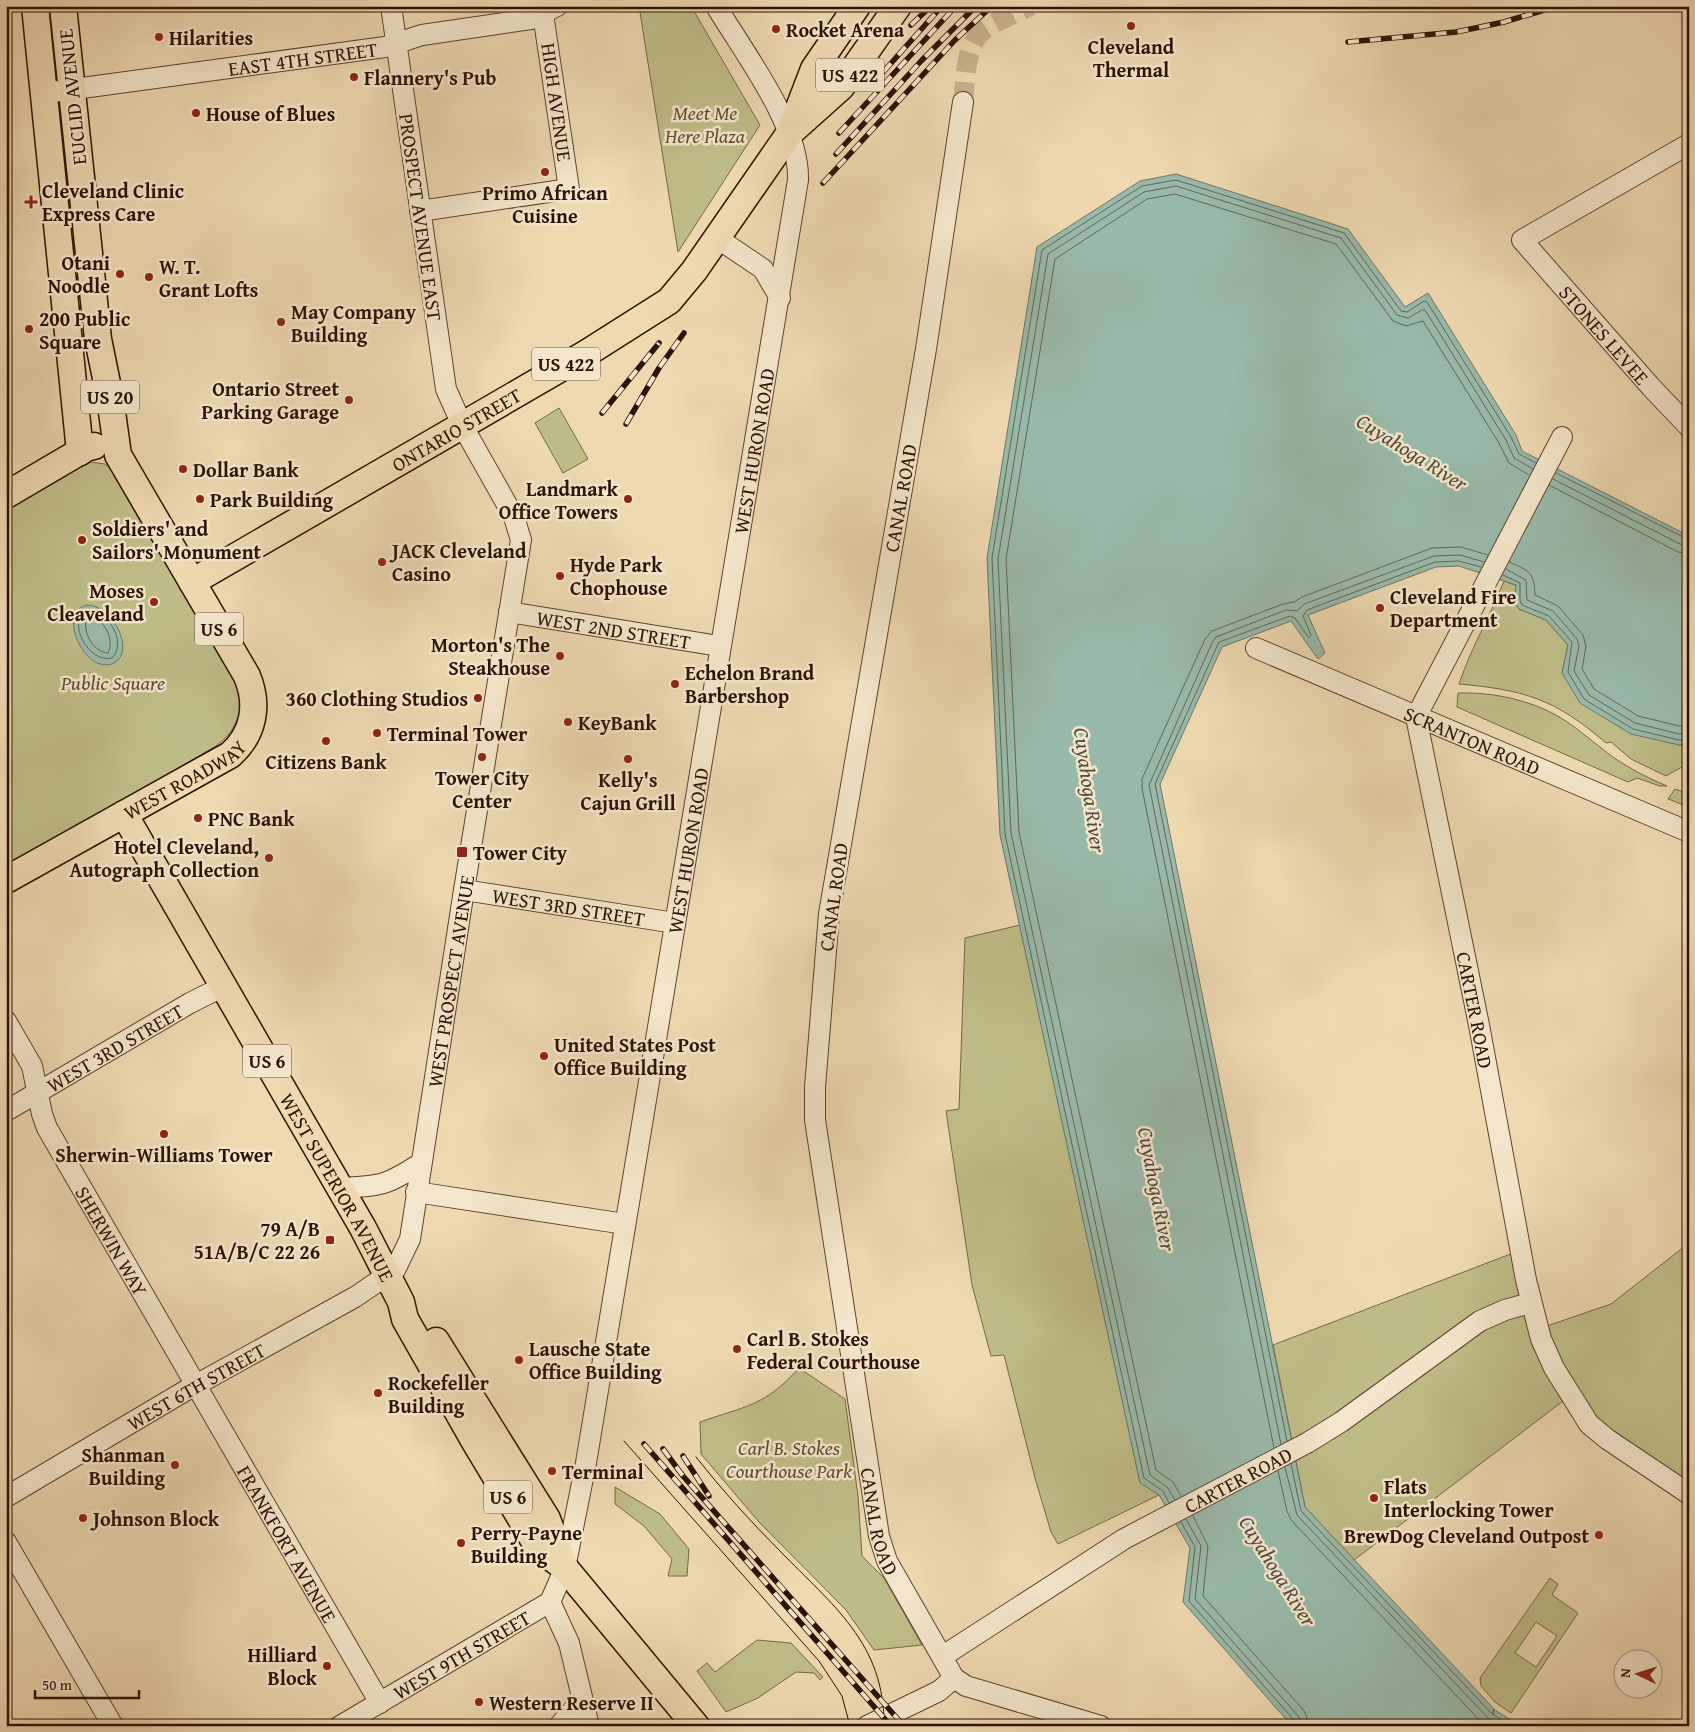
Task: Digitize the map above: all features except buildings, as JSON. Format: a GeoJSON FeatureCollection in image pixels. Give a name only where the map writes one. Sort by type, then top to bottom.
{"type":"FeatureCollection","features":[{"type":"Feature","properties":{"kind":"main road","name":"EUCLID AVENUE"},"geometry":{"type":"LineString","coordinates":[[35,6],[80,452]]}},
{"type":"Feature","properties":{"kind":"main road","name":"EUCLID AVENUE"},"geometry":{"type":"LineString","coordinates":[[62,6],[98,339],[110,398],[118,455]]}},
{"type":"Feature","properties":{"kind":"main road","name":"ONTARIO STREET"},"geometry":{"type":"LineString","coordinates":[[192,582],[662,306],[681,288],[718,238],[789,134],[814,69],[857,6]]}},
{"type":"Feature","properties":{"kind":"main road","name":"ONTARIO STREET"},"geometry":{"type":"LineString","coordinates":[[789,134],[842,87],[898,6]]}},
{"type":"Feature","properties":{"kind":"main road"},"geometry":{"type":"LineString","coordinates":[[6,495],[80,452],[97,446],[109,449],[118,455]]}},
{"type":"Feature","properties":{"kind":"main road","name":"US 6"},"geometry":{"type":"LineString","coordinates":[[118,455],[192,582]]}},
{"type":"Feature","properties":{"kind":"main road","name":"WEST ROADWAY"},"geometry":{"type":"LineString","coordinates":[[6,880],[230,754],[242,742],[250,729],[254,704],[252,687],[192,582]]}},
{"type":"Feature","properties":{"kind":"main road","name":"WEST SUPERIOR AVENUE"},"geometry":{"type":"LineString","coordinates":[[124,814],[340,1188],[401,1302],[405,1319],[475,1442],[538,1547],[565,1568]]}},
{"type":"Feature","properties":{"kind":"main road","name":"US 6"},"geometry":{"type":"LineString","coordinates":[[565,1568],[696,1726]]}},
{"type":"Feature","properties":{"kind":"street","name":"PROSPECT AVENUE EAST"},"geometry":{"type":"LineString","coordinates":[[391,6],[446,389],[462,425]]}},
{"type":"Feature","properties":{"kind":"street","name":"WEST HURON ROAD"},"geometry":{"type":"LineString","coordinates":[[565,1568],[586,1463],[719,646],[780,298],[798,180],[796,156],[789,134],[770,93],[716,6]]}},
{"type":"Feature","properties":{"kind":"street","name":"EAST 4TH STREET"},"geometry":{"type":"LineString","coordinates":[[45,93],[396,44],[422,35],[531,19],[550,10]]}},
{"type":"Feature","properties":{"kind":"street","name":"HIGH AVENUE"},"geometry":{"type":"LineString","coordinates":[[420,211],[569,190],[550,10]]}},
{"type":"Feature","properties":{"kind":"street","name":"CANAL ROAD"},"geometry":{"type":"LineString","coordinates":[[954,1678],[943,1656],[886,1561],[881,1545],[816,1120],[814,1087],[833,886],[926,349],[963,102]]}},
{"type":"Feature","properties":{"kind":"street","name":"STONES LEVEE"},"geometry":{"type":"LineString","coordinates":[[1689,144],[1522,240],[1651,387],[1689,427]]}},
{"type":"Feature","properties":{"kind":"street"},"geometry":{"type":"LineString","coordinates":[[718,238],[763,269],[780,298]]}},
{"type":"Feature","properties":{"kind":"street","name":"WEST PROSPECT AVENUE"},"geometry":{"type":"LineString","coordinates":[[388,1276],[400,1263],[410,1239],[464,890],[520,548],[518,525],[462,425]]}},
{"type":"Feature","properties":{"kind":"street"},"geometry":{"type":"LineString","coordinates":[[1416,717],[1562,437]]}},
{"type":"Feature","properties":{"kind":"street","name":"WEST 2ND STREET"},"geometry":{"type":"LineString","coordinates":[[509,612],[719,646]]}},
{"type":"Feature","properties":{"kind":"street","name":"SCRANTON ROAD"},"geometry":{"type":"LineString","coordinates":[[1256,648],[1689,832]]}},
{"type":"Feature","properties":{"kind":"street","name":"CARTER ROAD"},"geometry":{"type":"LineString","coordinates":[[1416,717],[1479,1025],[1530,1304],[1541,1339],[1554,1368],[1590,1424],[1614,1444],[1689,1494]]}},
{"type":"Feature","properties":{"kind":"street","name":"WEST 3RD STREET"},"geometry":{"type":"LineString","coordinates":[[464,890],[675,923]]}},
{"type":"Feature","properties":{"kind":"street","name":"WEST 3RD STREET"},"geometry":{"type":"LineString","coordinates":[[6,1111],[190,1003],[224,986]]}},
{"type":"Feature","properties":{"kind":"street"},"geometry":{"type":"LineString","coordinates":[[6,1021],[32,1066],[38,1093]]}},
{"type":"Feature","properties":{"kind":"street","name":"SHERWIN WAY"},"geometry":{"type":"LineString","coordinates":[[38,1093],[47,1128],[197,1384]]}},
{"type":"Feature","properties":{"kind":"street"},"geometry":{"type":"LineString","coordinates":[[340,1188],[380,1186],[396,1180],[421,1163]]}},
{"type":"Feature","properties":{"kind":"street"},"geometry":{"type":"LineString","coordinates":[[416,1192],[625,1224]]}},
{"type":"Feature","properties":{"kind":"street","name":"WEST 6TH STREET"},"geometry":{"type":"LineString","coordinates":[[6,1497],[197,1384],[355,1297],[388,1276]]}},
{"type":"Feature","properties":{"kind":"street","name":"CARTER ROAD"},"geometry":{"type":"LineString","coordinates":[[943,1656],[1124,1539],[1307,1443],[1341,1422],[1480,1321],[1504,1310],[1530,1304]]}},
{"type":"Feature","properties":{"kind":"street","name":"FRANKFORT AVENUE"},"geometry":{"type":"LineString","coordinates":[[197,1384],[205,1403],[380,1703]]}},
{"type":"Feature","properties":{"kind":"street"},"geometry":{"type":"LineString","coordinates":[[6,1542],[113,1726]]}},
{"type":"Feature","properties":{"kind":"street","name":"WEST 9TH STREET"},"geometry":{"type":"LineString","coordinates":[[340,1726],[550,1602],[565,1568]]}},
{"type":"Feature","properties":{"kind":"street"},"geometry":{"type":"LineString","coordinates":[[550,1602],[569,1643],[589,1726]]}},
{"type":"Feature","properties":{"kind":"street"},"geometry":{"type":"LineString","coordinates":[[867,1726],[939,1691],[954,1678],[966,1686],[1101,1726]]}},
{"type":"Feature","properties":{"kind":"street"},"geometry":{"type":"LineString","coordinates":[[559,1726],[582,1700]]}},
{"type":"Feature","properties":{"kind":"green space","name":"Meet Me Here Plaza"},"geometry":{"type":"Polygon","coordinates":[[[639,6],[691,6],[760,125],[678,252],[639,6]]]}},
{"type":"Feature","properties":{"kind":"green space"},"geometry":{"type":"Polygon","coordinates":[[[559,408],[588,459],[563,473],[535,423],[559,408]]]}},
{"type":"Feature","properties":{"kind":"green space","name":"Public Square"},"geometry":{"type":"Polygon","coordinates":[[[90,462],[105,464],[112,470],[235,681],[239,691],[240,709],[235,725],[216,746],[6,867],[6,508],[90,462]]]}},
{"type":"Feature","properties":{"kind":"green space"},"geometry":{"type":"Polygon","coordinates":[[[1504,581],[1517,586],[1514,602],[1519,609],[1546,620],[1568,645],[1562,673],[1679,745],[1689,744],[1689,763],[1666,776],[1631,759],[1611,742],[1606,743],[1571,716],[1538,699],[1482,686],[1459,684],[1504,581]]]}},
{"type":"Feature","properties":{"kind":"green space"},"geometry":{"type":"Polygon","coordinates":[[[1458,693],[1485,694],[1511,698],[1537,706],[1561,718],[1619,761],[1667,786],[1660,786],[1637,778],[1628,782],[1457,707],[1458,693]]]}},
{"type":"Feature","properties":{"kind":"green space"},"geometry":{"type":"Polygon","coordinates":[[[1675,789],[1689,794],[1689,807],[1668,799],[1675,789]]]}},
{"type":"Feature","properties":{"kind":"green space"},"geometry":{"type":"Polygon","coordinates":[[[1020,925],[1140,1482],[1159,1495],[1058,1544],[1051,1532],[1035,1478],[1004,1355],[991,1356],[972,1285],[946,1111],[959,1109],[965,938],[1020,925]]]}},
{"type":"Feature","properties":{"kind":"green space"},"geometry":{"type":"Polygon","coordinates":[[[1689,1243],[1689,1494],[1643,1465],[1571,1395],[1354,1560],[1305,1507],[1273,1345],[1521,1250],[1538,1329],[1611,1304],[1689,1243]]]}},
{"type":"Feature","properties":{"kind":"green space","name":"Carl B. Stokes Courthouse Park"},"geometry":{"type":"Polygon","coordinates":[[[799,1368],[845,1399],[858,1496],[862,1556],[884,1578],[922,1645],[874,1650],[846,1610],[759,1522],[701,1454],[700,1422],[753,1404],[764,1398],[787,1381],[799,1368]]]}},
{"type":"Feature","properties":{"kind":"green space"},"geometry":{"type":"Polygon","coordinates":[[[615,1487],[660,1514],[689,1549],[687,1576],[668,1576],[672,1559],[644,1526],[615,1504],[615,1487]]]}},
{"type":"Feature","properties":{"kind":"green space"},"geometry":{"type":"Polygon","coordinates":[[[1550,1578],[1558,1584],[1552,1595],[1578,1613],[1511,1713],[1495,1702],[1481,1686],[1480,1678],[1550,1578]],[[1536,1622],[1515,1653],[1536,1667],[1557,1636],[1536,1622]]]}},
{"type":"Feature","properties":{"kind":"green space"},"geometry":{"type":"Polygon","coordinates":[[[757,1640],[791,1643],[823,1677],[820,1680],[814,1673],[796,1672],[758,1698],[726,1712],[697,1671],[707,1663],[715,1672],[757,1640]]]}},
{"type":"Feature","properties":{"kind":"water","name":"Cuyahoga River"},"geometry":{"type":"Polygon","coordinates":[[[1176,174],[1348,229],[1405,307],[1428,293],[1516,435],[1522,451],[1689,536],[1689,744],[1679,745],[1631,734],[1580,703],[1562,673],[1568,645],[1546,620],[1519,609],[1514,602],[1516,585],[1459,566],[1436,567],[1308,615],[1325,653],[1318,659],[1291,621],[1222,647],[1160,784],[1305,1507],[1495,1710],[1520,1726],[1292,1726],[1183,1602],[1190,1548],[1159,1495],[1140,1483],[1000,835],[987,558],[1037,247],[1140,181],[1176,174]]]}},
{"type":"Feature","properties":{"kind":"water"},"geometry":{"type":"Polygon","coordinates":[[[88,605],[97,607],[106,613],[119,630],[123,649],[120,657],[114,663],[103,665],[93,661],[84,652],[78,641],[74,629],[74,618],[78,610],[88,605]]]}},
{"type":"Feature","properties":{"kind":"ferry route"},"geometry":{"type":"LineString","coordinates":[[1492,1726],[1494,1704]]}},
{"type":"Feature","properties":{"kind":"tunnel"},"geometry":{"type":"LineString","coordinates":[[963,102],[967,63],[973,44],[978,36],[990,26],[1030,6]]}},
{"type":"Feature","properties":{"kind":"tram line"},"geometry":{"type":"LineString","coordinates":[[624,1441],[819,1661],[842,1696],[850,1726]]}},
{"type":"Feature","properties":{"kind":"tram line"},"geometry":{"type":"LineString","coordinates":[[696,1457],[747,1517],[836,1608],[852,1628],[865,1648],[875,1671],[882,1697],[884,1726]]}},
{"type":"Feature","properties":{"kind":"railway"},"geometry":{"type":"LineString","coordinates":[[911,25],[931,6]]}},
{"type":"Feature","properties":{"kind":"railway"},"geometry":{"type":"LineString","coordinates":[[869,88],[942,6]]}},
{"type":"Feature","properties":{"kind":"railway"},"geometry":{"type":"LineString","coordinates":[[839,133],[956,6]]}},
{"type":"Feature","properties":{"kind":"railway"},"geometry":{"type":"LineString","coordinates":[[836,154],[922,60],[976,6]]}},
{"type":"Feature","properties":{"kind":"railway"},"geometry":{"type":"LineString","coordinates":[[823,183],[955,40],[992,6]]}},
{"type":"Feature","properties":{"kind":"railway"},"geometry":{"type":"LineString","coordinates":[[1348,42],[1456,32],[1504,22],[1558,6]]}},
{"type":"Feature","properties":{"kind":"railway"},"geometry":{"type":"LineString","coordinates":[[626,424],[659,368],[684,333]]}},
{"type":"Feature","properties":{"kind":"railway"},"geometry":{"type":"LineString","coordinates":[[602,413],[659,343]]}},
{"type":"Feature","properties":{"kind":"railway"},"geometry":{"type":"LineString","coordinates":[[644,1444],[891,1726]]}},
{"type":"Feature","properties":{"kind":"railway"},"geometry":{"type":"LineString","coordinates":[[663,1449],[683,1476],[904,1726]]}},
{"type":"Feature","properties":{"kind":"railway"},"geometry":{"type":"LineString","coordinates":[[683,1456],[709,1496]]}},
{"type":"Feature","properties":{"kind":"place","name":"Cleveland Thermal"},"geometry":{"type":"Point","coordinates":[1131,26]}},
{"type":"Feature","properties":{"kind":"place","name":"Rocket Arena"},"geometry":{"type":"Point","coordinates":[776,29]}},
{"type":"Feature","properties":{"kind":"place","name":"Hilarities"},"geometry":{"type":"Point","coordinates":[159,37]}},
{"type":"Feature","properties":{"kind":"place","name":"Flannery's Pub"},"geometry":{"type":"Point","coordinates":[354,77]}},
{"type":"Feature","properties":{"kind":"place","name":"House of Blues"},"geometry":{"type":"Point","coordinates":[196,113]}},
{"type":"Feature","properties":{"kind":"place","name":"Primo African Cuisine"},"geometry":{"type":"Point","coordinates":[545,172]}},
{"type":"Feature","properties":{"kind":"place","name":"Cleveland Clinic Express Care"},"geometry":{"type":"Point","coordinates":[31,202]}},
{"type":"Feature","properties":{"kind":"place","name":"Otani Noodle"},"geometry":{"type":"Point","coordinates":[120,274]}},
{"type":"Feature","properties":{"kind":"place","name":"W. T. Grant Lofts"},"geometry":{"type":"Point","coordinates":[149,277]}},
{"type":"Feature","properties":{"kind":"place","name":"May Company Building"},"geometry":{"type":"Point","coordinates":[281,322]}},
{"type":"Feature","properties":{"kind":"place","name":"200 Public Square"},"geometry":{"type":"Point","coordinates":[29,329]}},
{"type":"Feature","properties":{"kind":"place","name":"Ontario Street Parking Garage"},"geometry":{"type":"Point","coordinates":[349,400]}},
{"type":"Feature","properties":{"kind":"place","name":"Dollar Bank"},"geometry":{"type":"Point","coordinates":[183,469]}},
{"type":"Feature","properties":{"kind":"place","name":"Park Building"},"geometry":{"type":"Point","coordinates":[200,499]}},
{"type":"Feature","properties":{"kind":"place","name":"Landmark Office Towers"},"geometry":{"type":"Point","coordinates":[628,499]}},
{"type":"Feature","properties":{"kind":"place","name":"Soldiers' and Sailors' Monument"},"geometry":{"type":"Point","coordinates":[82,540]}},
{"type":"Feature","properties":{"kind":"place","name":"JACK Cleveland Casino"},"geometry":{"type":"Point","coordinates":[382,562]}},
{"type":"Feature","properties":{"kind":"place","name":"Hyde Park Chophouse"},"geometry":{"type":"Point","coordinates":[560,576]}},
{"type":"Feature","properties":{"kind":"place","name":"Moses Cleaveland"},"geometry":{"type":"Point","coordinates":[154,602]}},
{"type":"Feature","properties":{"kind":"place","name":"Cleveland Fire Department"},"geometry":{"type":"Point","coordinates":[1380,608]}},
{"type":"Feature","properties":{"kind":"place","name":"Morton's The Steakhouse"},"geometry":{"type":"Point","coordinates":[560,656]}},
{"type":"Feature","properties":{"kind":"place","name":"Echelon Brand Barbershop"},"geometry":{"type":"Point","coordinates":[675,684]}},
{"type":"Feature","properties":{"kind":"place","name":"360 Clothing Studios"},"geometry":{"type":"Point","coordinates":[478,698]}},
{"type":"Feature","properties":{"kind":"place","name":"KeyBank"},"geometry":{"type":"Point","coordinates":[568,722]}},
{"type":"Feature","properties":{"kind":"place","name":"Terminal Tower"},"geometry":{"type":"Point","coordinates":[377,733]}},
{"type":"Feature","properties":{"kind":"place","name":"Citizens Bank"},"geometry":{"type":"Point","coordinates":[326,741]}},
{"type":"Feature","properties":{"kind":"place","name":"Tower City Center"},"geometry":{"type":"Point","coordinates":[482,757]}},
{"type":"Feature","properties":{"kind":"place","name":"Kelly's Cajun Grill"},"geometry":{"type":"Point","coordinates":[628,759]}},
{"type":"Feature","properties":{"kind":"place","name":"PNC Bank"},"geometry":{"type":"Point","coordinates":[198,818]}},
{"type":"Feature","properties":{"kind":"place","name":"Tower City"},"geometry":{"type":"Point","coordinates":[462,852]}},
{"type":"Feature","properties":{"kind":"place","name":"Hotel Cleveland, Autograph Collection"},"geometry":{"type":"Point","coordinates":[269,858]}},
{"type":"Feature","properties":{"kind":"place","name":"United States Post Office Building"},"geometry":{"type":"Point","coordinates":[544,1056]}},
{"type":"Feature","properties":{"kind":"place","name":"Sherwin-Williams Tower"},"geometry":{"type":"Point","coordinates":[164,1134]}},
{"type":"Feature","properties":{"kind":"place","name":"79 A/B 51A/B/C 22 26"},"geometry":{"type":"Point","coordinates":[330,1240]}},
{"type":"Feature","properties":{"kind":"place","name":"Carl B. Stokes Federal Courthouse"},"geometry":{"type":"Point","coordinates":[737,1349]}},
{"type":"Feature","properties":{"kind":"place","name":"Lausche State Office Building"},"geometry":{"type":"Point","coordinates":[519,1360]}},
{"type":"Feature","properties":{"kind":"place","name":"Rockefeller Building"},"geometry":{"type":"Point","coordinates":[378,1393]}},
{"type":"Feature","properties":{"kind":"place","name":"Shanman Building"},"geometry":{"type":"Point","coordinates":[175,1465]}},
{"type":"Feature","properties":{"kind":"place","name":"Terminal"},"geometry":{"type":"Point","coordinates":[552,1471]}},
{"type":"Feature","properties":{"kind":"place","name":"Flats Interlocking Tower"},"geometry":{"type":"Point","coordinates":[1374,1498]}},
{"type":"Feature","properties":{"kind":"place","name":"Johnson Block"},"geometry":{"type":"Point","coordinates":[83,1518]}},
{"type":"Feature","properties":{"kind":"place","name":"BrewDog Cleveland Outpost"},"geometry":{"type":"Point","coordinates":[1599,1535]}},
{"type":"Feature","properties":{"kind":"place","name":"Perry-Payne Building"},"geometry":{"type":"Point","coordinates":[461,1543]}},
{"type":"Feature","properties":{"kind":"place","name":"Hilliard Block"},"geometry":{"type":"Point","coordinates":[327,1666]}},
{"type":"Feature","properties":{"kind":"place","name":"Western Reserve II"},"geometry":{"type":"Point","coordinates":[479,1702]}}]}
